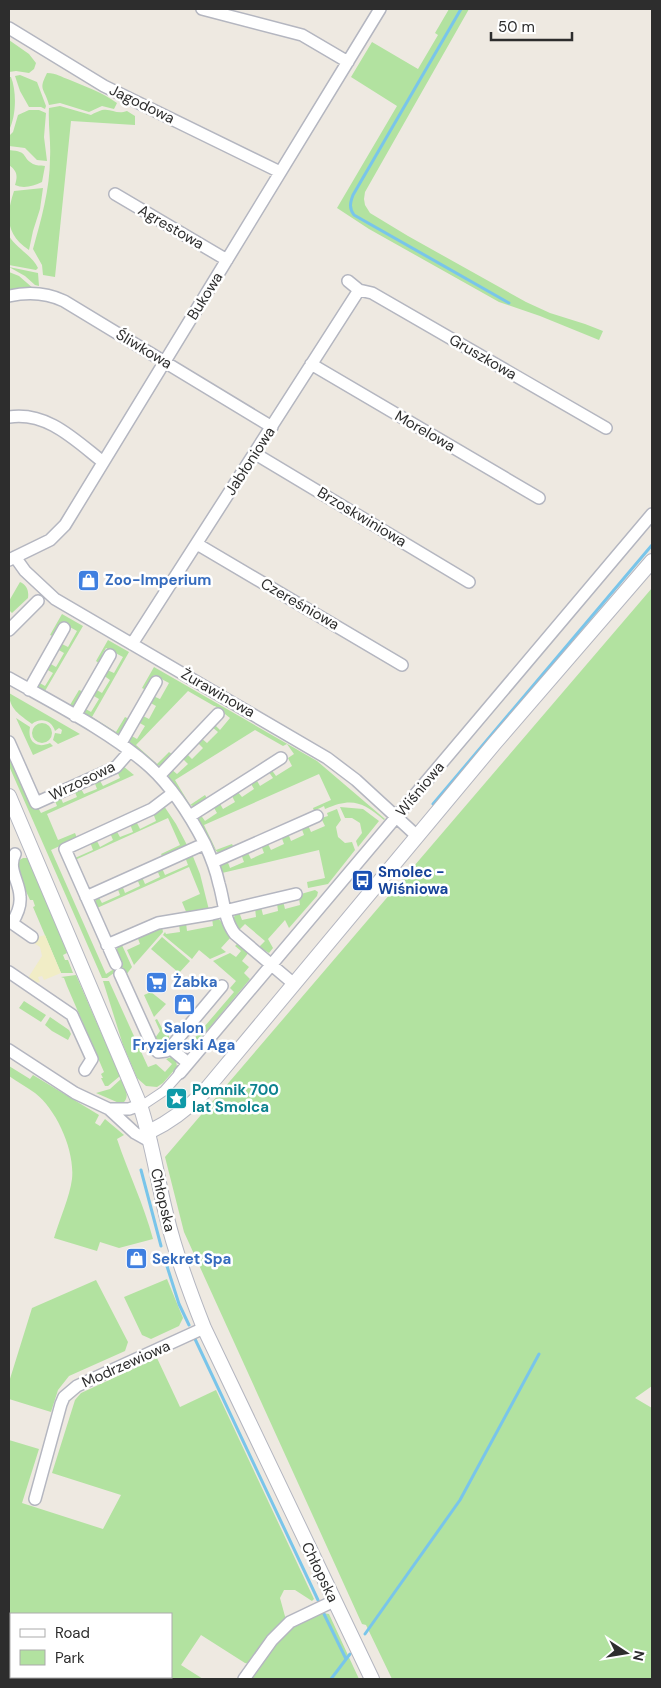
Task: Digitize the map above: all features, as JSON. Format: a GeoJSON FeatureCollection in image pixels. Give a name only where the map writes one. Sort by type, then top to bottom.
{"type":"FeatureCollection","features":[{"type":"Feature","properties":{"kind":"street"},"geometry":{"type":"LineString","coordinates":[[202,9],[302,35],[348,62]]}},
{"type":"Feature","properties":{"kind":"street","name":"Bukowa"},"geometry":{"type":"LineString","coordinates":[[12,558],[50,540],[65,526],[380,9]]}},
{"type":"Feature","properties":{"kind":"street","name":"Jagodowa"},"geometry":{"type":"LineString","coordinates":[[9,28],[104,86],[280,172]]}},
{"type":"Feature","properties":{"kind":"street","name":"Agrestowa"},"geometry":{"type":"LineString","coordinates":[[115,194],[227,260]]}},
{"type":"Feature","properties":{"kind":"street"},"geometry":{"type":"LineString","coordinates":[[348,281],[359,290]]}},
{"type":"Feature","properties":{"kind":"street","name":"Jabłoniowa"},"geometry":{"type":"LineString","coordinates":[[132,644],[359,290]]}},
{"type":"Feature","properties":{"kind":"street","name":"Gruszkowa"},"geometry":{"type":"LineString","coordinates":[[359,290],[372,293],[606,428]]}},
{"type":"Feature","properties":{"kind":"street","name":"Śliwkowa"},"geometry":{"type":"LineString","coordinates":[[9,296],[35,294],[60,299],[272,427]]}},
{"type":"Feature","properties":{"kind":"street","name":"Morelowa"},"geometry":{"type":"LineString","coordinates":[[311,364],[539,498]]}},
{"type":"Feature","properties":{"kind":"street"},"geometry":{"type":"LineString","coordinates":[[9,417],[30,417],[52,424],[103,462]]}},
{"type":"Feature","properties":{"kind":"street","name":"Brzoskwiniowa"},"geometry":{"type":"LineString","coordinates":[[254,453],[469,582]]}},
{"type":"Feature","properties":{"kind":"street","name":"Wiśniowa"},"geometry":{"type":"LineString","coordinates":[[143,1104],[164,1091],[180,1073],[652,514]]}},
{"type":"Feature","properties":{"kind":"street","name":"Czereśniowa"},"geometry":{"type":"LineString","coordinates":[[197,544],[402,665]]}},
{"type":"Feature","properties":{"kind":"street","name":"Żurawinowa"},"geometry":{"type":"LineString","coordinates":[[12,558],[55,599],[327,758],[356,780],[417,836]]}},
{"type":"Feature","properties":{"kind":"street"},"geometry":{"type":"LineString","coordinates":[[9,1050],[74,1092],[109,1109],[135,1133],[150,1137],[192,1104],[417,836],[652,561]]}},
{"type":"Feature","properties":{"kind":"street"},"geometry":{"type":"LineString","coordinates":[[9,630],[38,601]]}},
{"type":"Feature","properties":{"kind":"street"},"geometry":{"type":"LineString","coordinates":[[30,690],[64,628]]}},
{"type":"Feature","properties":{"kind":"street"},"geometry":{"type":"LineString","coordinates":[[75,716],[110,655]]}},
{"type":"Feature","properties":{"kind":"street","name":"Wrzosowa"},"geometry":{"type":"LineString","coordinates":[[9,678],[125,747],[159,776],[190,816],[213,862],[229,927],[294,984]]}},
{"type":"Feature","properties":{"kind":"street","name":"Wrzosowa"},"geometry":{"type":"LineString","coordinates":[[9,742],[36,803],[116,767],[156,682]]}},
{"type":"Feature","properties":{"kind":"street"},"geometry":{"type":"LineString","coordinates":[[159,776],[218,714]]}},
{"type":"Feature","properties":{"kind":"street"},"geometry":{"type":"LineString","coordinates":[[190,816],[281,758]]}},
{"type":"Feature","properties":{"kind":"street"},"geometry":{"type":"LineString","coordinates":[[173,793],[152,809],[64,849],[155,1050],[162,1052],[170,1048],[222,986]]}},
{"type":"Feature","properties":{"kind":"street","name":"Chłopska"},"geometry":{"type":"LineString","coordinates":[[9,796],[143,1104],[173,1241],[204,1328],[372,1679]]}},
{"type":"Feature","properties":{"kind":"street"},"geometry":{"type":"LineString","coordinates":[[213,862],[316,816]]}},
{"type":"Feature","properties":{"kind":"street"},"geometry":{"type":"LineString","coordinates":[[86,897],[204,844]]}},
{"type":"Feature","properties":{"kind":"street"},"geometry":{"type":"LineString","coordinates":[[31,847],[12,853],[14,875],[19,889],[20,902],[19,909],[10,922],[32,937]]}},
{"type":"Feature","properties":{"kind":"street"},"geometry":{"type":"LineString","coordinates":[[107,945],[158,923],[226,911],[296,894]]}},
{"type":"Feature","properties":{"kind":"street"},"geometry":{"type":"LineString","coordinates":[[9,972],[72,1015],[92,1059],[85,1070]]}},
{"type":"Feature","properties":{"kind":"street"},"geometry":{"type":"LineString","coordinates":[[170,1048],[188,1063]]}},
{"type":"Feature","properties":{"kind":"street"},"geometry":{"type":"LineString","coordinates":[[109,1109],[129,1109],[143,1104]]}},
{"type":"Feature","properties":{"kind":"street","name":"Modrzewiowa"},"geometry":{"type":"LineString","coordinates":[[35,1499],[64,1397],[77,1386],[204,1328]]}},
{"type":"Feature","properties":{"kind":"street"},"geometry":{"type":"LineString","coordinates":[[244,1679],[272,1640],[290,1622],[334,1601]]}},
{"type":"Feature","properties":{"kind":"green space"},"geometry":{"type":"Polygon","coordinates":[[[449,9],[469,9],[365,192],[365,205],[370,213],[408,236],[526,302],[550,313],[603,331],[599,340],[499,302],[369,229],[337,208],[397,106],[351,77],[372,42],[418,69],[438,35],[435,33],[449,9]]]}},
{"type":"Feature","properties":{"kind":"green space"},"geometry":{"type":"Polygon","coordinates":[[[9,40],[29,54],[36,63],[34,69],[29,73],[9,72],[9,40]]]}},
{"type":"Feature","properties":{"kind":"green space"},"geometry":{"type":"Polygon","coordinates":[[[47,73],[56,74],[88,87],[117,103],[114,109],[102,106],[89,112],[60,103],[49,105],[42,86],[47,73]]]}},
{"type":"Feature","properties":{"kind":"green space"},"geometry":{"type":"Polygon","coordinates":[[[20,75],[37,82],[46,106],[45,109],[29,107],[20,91],[15,76],[20,75]]]}},
{"type":"Feature","properties":{"kind":"green space"},"geometry":{"type":"Polygon","coordinates":[[[9,77],[11,77],[13,83],[15,104],[9,130],[9,77]]]}},
{"type":"Feature","properties":{"kind":"green space"},"geometry":{"type":"Polygon","coordinates":[[[60,106],[91,115],[102,110],[127,111],[135,116],[135,125],[71,121],[55,277],[43,275],[42,265],[33,249],[50,170],[49,108],[60,106]]]}},
{"type":"Feature","properties":{"kind":"green space"},"geometry":{"type":"Polygon","coordinates":[[[29,110],[39,110],[46,113],[44,137],[47,161],[37,160],[25,148],[9,146],[9,136],[13,132],[18,115],[29,110]]]}},
{"type":"Feature","properties":{"kind":"green space"},"geometry":{"type":"Polygon","coordinates":[[[9,150],[22,153],[33,164],[45,166],[42,182],[22,187],[15,185],[16,174],[9,165],[9,150]]]}},
{"type":"Feature","properties":{"kind":"green space"},"geometry":{"type":"Polygon","coordinates":[[[43,188],[40,209],[29,250],[21,244],[12,231],[9,216],[11,200],[14,191],[43,188]]]}},
{"type":"Feature","properties":{"kind":"green space"},"geometry":{"type":"Polygon","coordinates":[[[9,236],[35,263],[38,268],[36,270],[9,265],[9,236]]]}},
{"type":"Feature","properties":{"kind":"green space"},"geometry":{"type":"Polygon","coordinates":[[[9,267],[38,273],[39,286],[35,285],[25,276],[9,267]]]}},
{"type":"Feature","properties":{"kind":"green space"},"geometry":{"type":"Polygon","coordinates":[[[9,272],[19,276],[34,289],[9,291],[9,272]]]}},
{"type":"Feature","properties":{"kind":"green space"},"geometry":{"type":"Polygon","coordinates":[[[20,582],[27,588],[28,598],[12,613],[9,610],[9,601],[20,582]]]}},
{"type":"Feature","properties":{"kind":"green space"},"geometry":{"type":"Polygon","coordinates":[[[652,588],[652,1386],[635,1398],[652,1408],[652,1679],[392,1679],[366,1625],[362,1624],[184,1232],[165,1157],[652,588]]]}},
{"type":"Feature","properties":{"kind":"green space"},"geometry":{"type":"Polygon","coordinates":[[[62,614],[83,626],[45,691],[70,705],[79,690],[84,692],[74,707],[71,708],[39,688],[38,682],[45,686],[53,673],[46,669],[49,663],[56,667],[64,653],[57,649],[60,643],[68,647],[77,631],[61,622],[55,637],[50,635],[62,614]]]}},
{"type":"Feature","properties":{"kind":"green space"},"geometry":{"type":"Polygon","coordinates":[[[108,640],[129,652],[92,717],[116,732],[125,717],[129,719],[118,734],[84,715],[84,708],[91,712],[99,699],[92,695],[95,689],[102,693],[110,680],[103,675],[107,670],[114,673],[123,657],[106,648],[100,664],[96,661],[108,640]]]}},
{"type":"Feature","properties":{"kind":"green space"},"geometry":{"type":"Polygon","coordinates":[[[154,667],[317,761],[385,819],[363,805],[350,802],[325,809],[324,806],[314,811],[313,808],[331,800],[319,774],[204,825],[216,850],[232,844],[234,848],[219,853],[216,851],[198,820],[200,814],[205,821],[217,813],[213,806],[219,802],[223,809],[235,802],[231,794],[237,791],[242,797],[254,789],[250,782],[256,779],[260,786],[273,778],[268,771],[271,769],[276,776],[292,766],[288,758],[294,754],[287,744],[283,746],[255,730],[175,780],[190,805],[169,779],[169,772],[171,769],[177,774],[188,764],[182,758],[186,753],[192,759],[203,748],[197,742],[201,738],[207,743],[218,732],[212,727],[214,724],[220,730],[230,718],[215,706],[188,691],[136,745],[157,764],[169,752],[173,755],[163,765],[156,766],[129,744],[128,740],[130,735],[137,739],[145,726],[138,722],[141,715],[149,719],[156,706],[149,702],[153,696],[160,699],[169,683],[154,675],[146,690],[142,688],[154,667]]]}},
{"type":"Feature","properties":{"kind":"green space"},"geometry":{"type":"Polygon","coordinates":[[[9,693],[80,734],[58,744],[53,740],[55,733],[61,734],[62,730],[59,728],[55,731],[49,722],[42,720],[32,724],[13,707],[9,699],[9,693]]]}},
{"type":"Feature","properties":{"kind":"green space"},"geometry":{"type":"Polygon","coordinates":[[[16,718],[30,727],[30,737],[34,743],[45,745],[50,743],[53,746],[33,755],[16,718]]]}},
{"type":"Feature","properties":{"kind":"green space"},"geometry":{"type":"Polygon","coordinates":[[[42,723],[49,726],[52,733],[49,740],[42,743],[35,740],[32,733],[35,726],[42,723]]]}},
{"type":"Feature","properties":{"kind":"green space"},"geometry":{"type":"Polygon","coordinates":[[[9,754],[41,813],[57,806],[54,798],[60,796],[63,803],[77,797],[74,790],[80,787],[84,794],[97,789],[94,781],[99,779],[103,786],[120,778],[117,771],[123,766],[134,775],[47,814],[58,840],[75,833],[77,838],[51,850],[106,974],[122,964],[117,951],[121,943],[132,967],[126,975],[122,967],[107,978],[102,978],[9,766],[9,754]]]}},
{"type":"Feature","properties":{"kind":"green space"},"geometry":{"type":"Polygon","coordinates":[[[205,795],[208,800],[197,806],[190,805],[205,795]]]}},
{"type":"Feature","properties":{"kind":"green space"},"geometry":{"type":"Polygon","coordinates":[[[164,806],[188,847],[163,858],[161,854],[180,845],[168,818],[75,860],[75,858],[93,850],[90,842],[96,839],[100,847],[113,840],[110,833],[116,830],[120,837],[133,832],[130,824],[136,821],[140,829],[156,821],[153,813],[164,806]]]}},
{"type":"Feature","properties":{"kind":"green space"},"geometry":{"type":"Polygon","coordinates":[[[340,807],[363,809],[379,821],[358,847],[356,841],[362,833],[360,823],[352,818],[345,818],[340,807]]]}},
{"type":"Feature","properties":{"kind":"green space"},"geometry":{"type":"Polygon","coordinates":[[[337,809],[341,820],[336,827],[338,837],[345,843],[352,842],[355,850],[328,884],[308,888],[307,882],[325,878],[319,850],[222,873],[220,865],[227,860],[230,868],[244,862],[241,854],[247,851],[251,859],[264,853],[261,845],[267,842],[271,850],[284,844],[281,836],[288,833],[291,841],[304,835],[301,827],[308,825],[311,832],[325,826],[321,818],[328,816],[327,813],[337,809]]]}},
{"type":"Feature","properties":{"kind":"green space"},"geometry":{"type":"Polygon","coordinates":[[[192,854],[200,874],[209,910],[187,914],[182,902],[200,894],[189,867],[97,908],[95,902],[98,896],[102,903],[120,895],[117,887],[122,885],[125,893],[140,886],[137,879],[142,877],[145,884],[160,877],[157,870],[162,868],[165,875],[188,865],[185,857],[192,854]]]}},
{"type":"Feature","properties":{"kind":"green space"},"geometry":{"type":"Polygon","coordinates":[[[28,858],[65,941],[67,953],[63,955],[65,960],[68,960],[73,973],[61,973],[33,907],[35,906],[33,900],[30,900],[20,876],[18,861],[28,858]]]}},
{"type":"Feature","properties":{"kind":"green space"},"geometry":{"type":"Polygon","coordinates":[[[315,890],[318,892],[317,896],[289,928],[285,920],[268,939],[273,948],[269,953],[259,947],[265,941],[245,924],[239,930],[235,927],[233,919],[239,912],[242,920],[256,917],[255,908],[261,907],[263,915],[278,911],[277,903],[283,901],[285,909],[300,905],[299,898],[302,897],[301,894],[315,890]]]}},
{"type":"Feature","properties":{"kind":"green space"},"geometry":{"type":"Polygon","coordinates":[[[212,918],[221,921],[231,937],[221,948],[226,952],[210,959],[199,950],[192,959],[163,935],[165,932],[166,934],[180,932],[179,924],[186,923],[187,931],[213,926],[212,918]]]}},
{"type":"Feature","properties":{"kind":"green space"},"geometry":{"type":"Polygon","coordinates":[[[162,927],[163,932],[134,965],[127,950],[140,944],[137,936],[162,927]]]}},
{"type":"Feature","properties":{"kind":"green space"},"geometry":{"type":"Polygon","coordinates":[[[162,937],[190,961],[179,973],[151,949],[162,937]]]}},
{"type":"Feature","properties":{"kind":"green space"},"geometry":{"type":"Polygon","coordinates":[[[238,943],[249,952],[242,961],[249,967],[244,973],[250,979],[190,1051],[182,1052],[179,1049],[180,1042],[187,1047],[234,992],[230,988],[236,981],[213,961],[230,953],[236,957],[241,951],[235,946],[238,943]]]}},
{"type":"Feature","properties":{"kind":"green space"},"geometry":{"type":"Polygon","coordinates":[[[76,975],[120,1076],[108,1086],[105,1086],[101,1078],[103,1078],[101,1074],[104,1072],[64,978],[61,977],[76,975]]]}},
{"type":"Feature","properties":{"kind":"green space"},"geometry":{"type":"Polygon","coordinates":[[[103,981],[109,981],[148,1067],[156,1064],[165,1072],[172,1064],[166,1059],[171,1057],[176,1060],[177,1067],[157,1087],[146,1086],[137,1078],[123,1045],[103,981]]]}},
{"type":"Feature","properties":{"kind":"green space"},"geometry":{"type":"Polygon","coordinates":[[[151,992],[166,1004],[154,1017],[144,995],[151,992]]]}},
{"type":"Feature","properties":{"kind":"green space"},"geometry":{"type":"Polygon","coordinates":[[[24,1001],[46,1015],[41,1022],[19,1008],[24,1001]]]}},
{"type":"Feature","properties":{"kind":"green space"},"geometry":{"type":"Polygon","coordinates":[[[50,1017],[69,1030],[71,1034],[68,1040],[45,1025],[50,1017]]]}},
{"type":"Feature","properties":{"kind":"green space"},"geometry":{"type":"Polygon","coordinates":[[[157,1019],[163,1030],[169,1035],[166,1044],[159,1045],[155,1038],[160,1031],[155,1020],[157,1019]]]}},
{"type":"Feature","properties":{"kind":"green space"},"geometry":{"type":"Polygon","coordinates":[[[9,1066],[30,1079],[33,1075],[99,1115],[95,1123],[100,1126],[105,1119],[124,1135],[117,1139],[153,1239],[119,1248],[100,1242],[97,1251],[54,1238],[71,1186],[71,1156],[57,1120],[43,1100],[9,1076],[9,1066]]]}},
{"type":"Feature","properties":{"kind":"green space"},"geometry":{"type":"Polygon","coordinates":[[[121,1079],[127,1094],[123,1103],[96,1093],[110,1089],[121,1079]]]}},
{"type":"Feature","properties":{"kind":"green space"},"geometry":{"type":"Polygon","coordinates":[[[167,1279],[183,1318],[179,1326],[151,1339],[142,1335],[124,1297],[167,1279]]]}},
{"type":"Feature","properties":{"kind":"green space"},"geometry":{"type":"Polygon","coordinates":[[[96,1280],[128,1342],[125,1351],[69,1376],[58,1390],[51,1412],[9,1399],[9,1382],[32,1308],[96,1280]]]}},
{"type":"Feature","properties":{"kind":"green space"},"geometry":{"type":"Polygon","coordinates":[[[157,1358],[180,1407],[216,1390],[314,1599],[312,1601],[295,1590],[284,1590],[280,1598],[286,1620],[251,1664],[245,1663],[201,1635],[181,1665],[203,1679],[9,1679],[9,1440],[39,1449],[22,1503],[103,1529],[121,1495],[52,1473],[75,1400],[81,1393],[157,1358]]]}},
{"type":"Feature","properties":{"kind":"green space"},"geometry":{"type":"Polygon","coordinates":[[[323,1613],[329,1614],[359,1679],[250,1679],[271,1647],[287,1629],[323,1613]]]}},
{"type":"Feature","properties":{"kind":"sand"},"geometry":{"type":"Polygon","coordinates":[[[45,935],[61,973],[44,980],[42,976],[38,977],[40,982],[36,983],[28,978],[42,956],[40,947],[34,943],[38,937],[45,935]]]}},
{"type":"Feature","properties":{"kind":"waterway"},"geometry":{"type":"LineString","coordinates":[[461,9],[353,195],[351,208],[354,215],[509,303]]}},
{"type":"Feature","properties":{"kind":"waterway"},"geometry":{"type":"LineString","coordinates":[[433,804],[652,545]]}},
{"type":"Feature","properties":{"kind":"waterway"},"geometry":{"type":"LineString","coordinates":[[141,1170],[161,1246]]}},
{"type":"Feature","properties":{"kind":"waterway"},"geometry":{"type":"LineString","coordinates":[[165,1260],[179,1304],[189,1325]]}},
{"type":"Feature","properties":{"kind":"waterway"},"geometry":{"type":"LineString","coordinates":[[195,1339],[318,1600]]}},
{"type":"Feature","properties":{"kind":"waterway"},"geometry":{"type":"LineString","coordinates":[[365,1634],[460,1500],[539,1354]]}},
{"type":"Feature","properties":{"kind":"waterway"},"geometry":{"type":"LineString","coordinates":[[324,1614],[346,1659]]}},
{"type":"Feature","properties":{"kind":"waterway"},"geometry":{"type":"LineString","coordinates":[[331,1679],[350,1654]]}},
{"type":"Feature","properties":{"kind":"place","name":"Zoo-Imperium"},"geometry":{"type":"Point","coordinates":[89,580]}},
{"type":"Feature","properties":{"kind":"place","name":"Smolec - Wiśniowa"},"geometry":{"type":"Point","coordinates":[362,881]}},
{"type":"Feature","properties":{"kind":"place","name":"Żabka"},"geometry":{"type":"Point","coordinates":[157,982]}},
{"type":"Feature","properties":{"kind":"place","name":"Salon Fryzjerski Aga"},"geometry":{"type":"Point","coordinates":[184,1005]}},
{"type":"Feature","properties":{"kind":"place","name":"Pomnik 700 lat Smolca"},"geometry":{"type":"Point","coordinates":[176,1099]}},
{"type":"Feature","properties":{"kind":"place","name":"Sekret Spa"},"geometry":{"type":"Point","coordinates":[136,1259]}}]}
